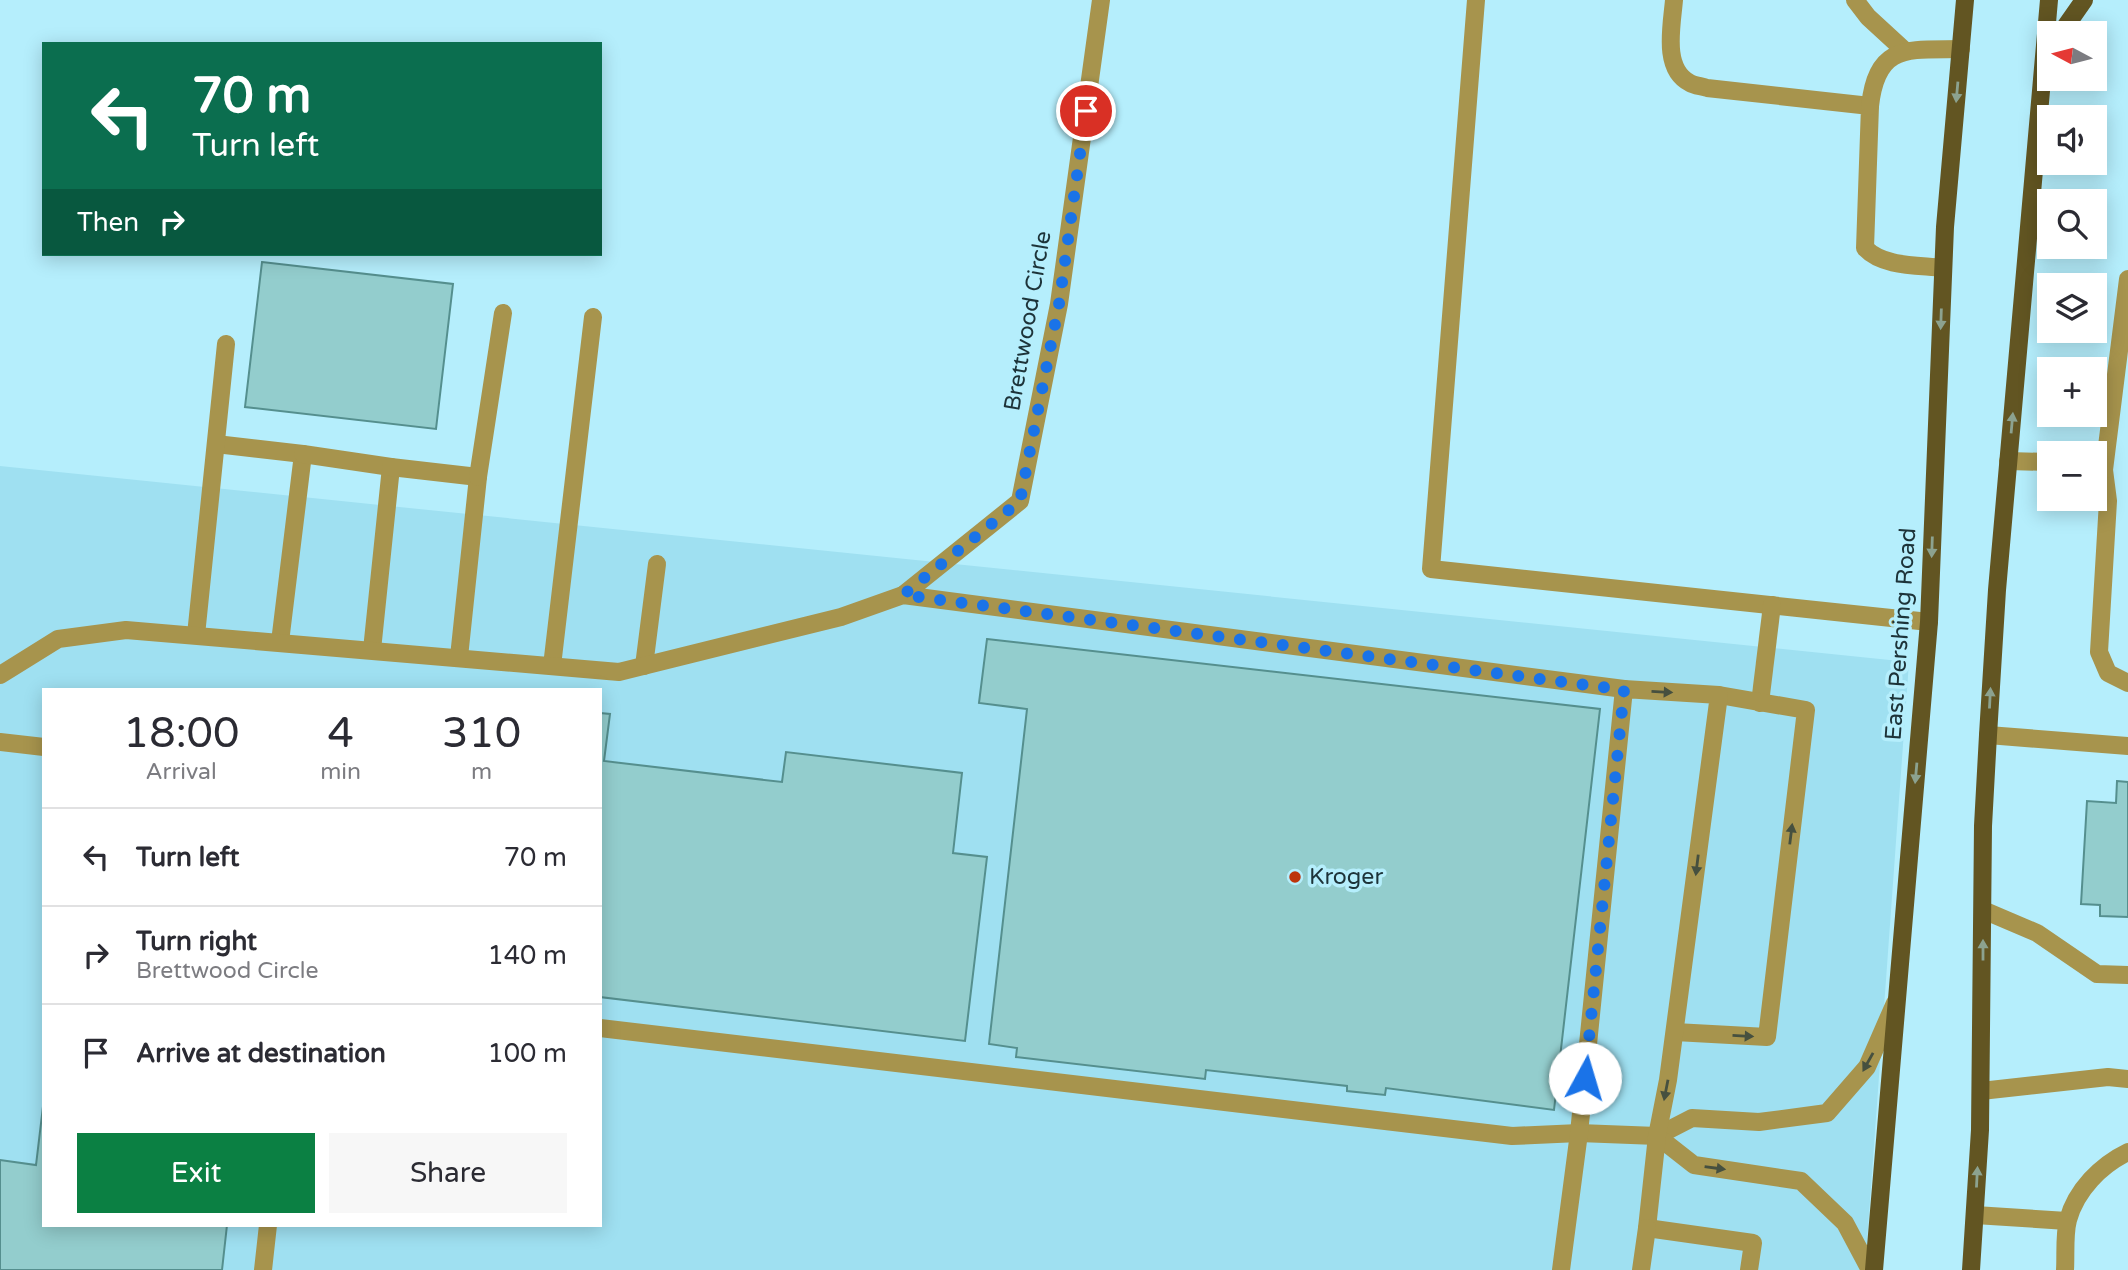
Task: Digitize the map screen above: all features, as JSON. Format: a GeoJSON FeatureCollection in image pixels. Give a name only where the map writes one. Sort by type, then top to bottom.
{"type":"FeatureCollection","features":[{"type":"Feature","properties":{"kind":"main road","name":"East Pershing Road"},"geometry":{"type":"LineString","coordinates":[[1872,1270],[1929,622],[1945,227],[1965,0]]}},
{"type":"Feature","properties":{"kind":"main road"},"geometry":{"type":"LineString","coordinates":[[2048,21],[2049,0]]}},
{"type":"Feature","properties":{"kind":"main road"},"geometry":{"type":"LineString","coordinates":[[2069,21],[2084,0]]}},
{"type":"Feature","properties":{"kind":"main road"},"geometry":{"type":"LineString","coordinates":[[1971,1270],[1980,1091],[1983,826],[1988,735],[2008,461],[2043,91]]}},
{"type":"Feature","properties":{"kind":"lane","name":"Brettwood Circle"},"geometry":{"type":"LineString","coordinates":[[903,595],[1020,501],[1059,304],[1101,0]]}},
{"type":"Feature","properties":{"kind":"lane"},"geometry":{"type":"LineString","coordinates":[[1476,0],[1431,569],[1929,622]]}},
{"type":"Feature","properties":{"kind":"lane"},"geometry":{"type":"LineString","coordinates":[[1674,0],[1671,51],[1675,70],[1689,83],[1707,88],[1870,106]]}},
{"type":"Feature","properties":{"kind":"lane"},"geometry":{"type":"LineString","coordinates":[[1855,0],[1868,17],[1905,51]]}},
{"type":"Feature","properties":{"kind":"lane"},"geometry":{"type":"LineString","coordinates":[[1943,268],[1887,261],[1873,257],[1865,248],[1870,106],[1872,82],[1880,67],[1905,51],[1961,49]]}},
{"type":"Feature","properties":{"kind":"lane"},"geometry":{"type":"LineString","coordinates":[[2103,441],[2128,279]]}},
{"type":"Feature","properties":{"kind":"lane"},"geometry":{"type":"LineString","coordinates":[[459,657],[478,477],[503,313]]}},
{"type":"Feature","properties":{"kind":"lane"},"geometry":{"type":"LineString","coordinates":[[552,666],[593,317]]}},
{"type":"Feature","properties":{"kind":"lane"},"geometry":{"type":"LineString","coordinates":[[196,635],[226,344]]}},
{"type":"Feature","properties":{"kind":"lane"},"geometry":{"type":"LineString","coordinates":[[216,444],[478,477]]}},
{"type":"Feature","properties":{"kind":"lane"},"geometry":{"type":"LineString","coordinates":[[280,642],[303,454]]}},
{"type":"Feature","properties":{"kind":"lane"},"geometry":{"type":"LineString","coordinates":[[2008,461],[2037,462]]}},
{"type":"Feature","properties":{"kind":"lane"},"geometry":{"type":"LineString","coordinates":[[372,650],[391,467]]}},
{"type":"Feature","properties":{"kind":"lane"},"geometry":{"type":"LineString","coordinates":[[2107,498],[2099,652],[2108,673],[2128,684]]}},
{"type":"Feature","properties":{"kind":"lane"},"geometry":{"type":"LineString","coordinates":[[644,666],[657,564]]}},
{"type":"Feature","properties":{"kind":"lane"},"geometry":{"type":"LineString","coordinates":[[0,676],[58,639],[126,630],[619,672],[841,617],[903,595],[1624,690],[1719,695],[1806,710],[1767,1037],[1675,1032]]}},
{"type":"Feature","properties":{"kind":"lane"},"geometry":{"type":"LineString","coordinates":[[1760,702],[1772,606]]}},
{"type":"Feature","properties":{"kind":"lane"},"geometry":{"type":"LineString","coordinates":[[1561,1270],[1579,1133],[1624,690]]}},
{"type":"Feature","properties":{"kind":"lane"},"geometry":{"type":"LineString","coordinates":[[1641,1270],[1657,1136],[1675,1032],[1719,695]]}},
{"type":"Feature","properties":{"kind":"lane"},"geometry":{"type":"LineString","coordinates":[[1988,735],[2128,746]]}},
{"type":"Feature","properties":{"kind":"lane"},"geometry":{"type":"LineString","coordinates":[[0,742],[42,747]]}},
{"type":"Feature","properties":{"kind":"lane"},"geometry":{"type":"LineString","coordinates":[[1983,910],[2037,933],[2097,974],[2128,975]]}},
{"type":"Feature","properties":{"kind":"lane"},"geometry":{"type":"LineString","coordinates":[[602,1028],[1512,1136],[1579,1133],[1657,1136],[1692,1118],[1759,1122],[1827,1113],[1867,1067],[1896,1000]]}},
{"type":"Feature","properties":{"kind":"lane"},"geometry":{"type":"LineString","coordinates":[[1980,1091],[2108,1077],[2128,1079]]}},
{"type":"Feature","properties":{"kind":"lane"},"geometry":{"type":"LineString","coordinates":[[1657,1136],[1694,1165],[1801,1181],[1845,1223],[1872,1270]]}},
{"type":"Feature","properties":{"kind":"lane"},"geometry":{"type":"LineString","coordinates":[[2065,1270],[2067,1221],[2083,1188],[2109,1161],[2128,1152]]}},
{"type":"Feature","properties":{"kind":"lane"},"geometry":{"type":"LineString","coordinates":[[1975,1215],[2067,1221]]}},
{"type":"Feature","properties":{"kind":"lane"},"geometry":{"type":"LineString","coordinates":[[263,1270],[268,1227]]}},
{"type":"Feature","properties":{"kind":"lane"},"geometry":{"type":"LineString","coordinates":[[1647,1228],[1753,1243],[1749,1270]]}},
{"type":"Feature","properties":{"kind":"shaded area"},"geometry":{"type":"Polygon","coordinates":[[[0,466],[1909,662],[1865,1270],[0,1270],[0,466]]]}},
{"type":"Feature","properties":{"kind":"building"},"geometry":{"type":"Polygon","coordinates":[[[262,262],[453,284],[436,429],[245,407],[262,262]]]}},
{"type":"Feature","properties":{"kind":"building","name":"Kroger"},"geometry":{"type":"Polygon","coordinates":[[[987,639],[1600,709],[1554,1110],[1386,1088],[1385,1095],[1347,1091],[1347,1086],[1206,1070],[1205,1079],[1016,1057],[1017,1048],[989,1044],[1027,709],[979,703],[987,639]]]}},
{"type":"Feature","properties":{"kind":"building"},"geometry":{"type":"Polygon","coordinates":[[[602,713],[610,714],[604,761],[782,782],[786,752],[962,773],[953,853],[987,857],[965,1041],[602,997],[602,713]]]}},
{"type":"Feature","properties":{"kind":"building"},"geometry":{"type":"Polygon","coordinates":[[[2117,781],[2128,782],[2128,917],[2100,916],[2100,905],[2081,904],[2087,801],[2116,803],[2117,781]]]}},
{"type":"Feature","properties":{"kind":"building"},"geometry":{"type":"Polygon","coordinates":[[[42,1115],[42,1227],[227,1227],[222,1270],[0,1270],[0,1160],[36,1165],[42,1115]]]}},
{"type":"Feature","properties":{"kind":"place","name":"Kroger"},"geometry":{"type":"Point","coordinates":[1295,877]}},
{"type":"Feature","properties":{"kind":"route"},"geometry":{"type":"LineString","coordinates":[[1086,111],[1059,304],[1020,501],[903,595],[1624,690],[1585,1078]]}}]}
